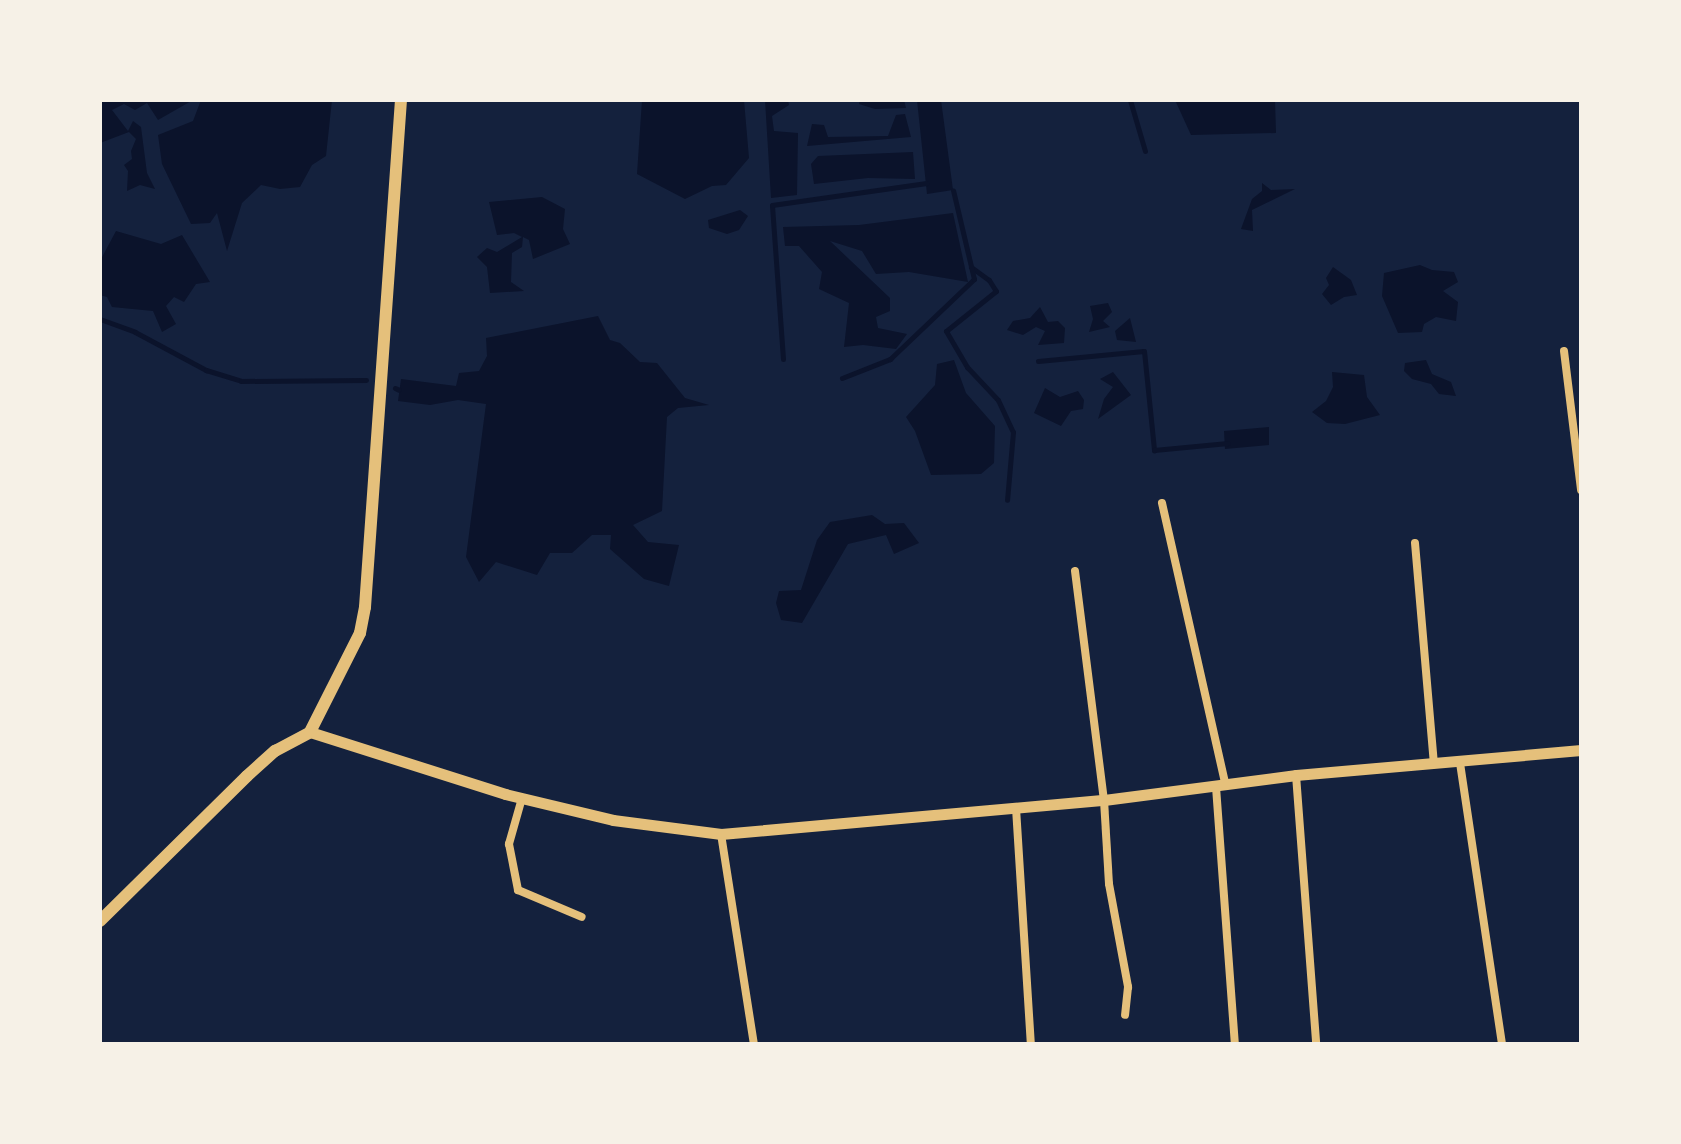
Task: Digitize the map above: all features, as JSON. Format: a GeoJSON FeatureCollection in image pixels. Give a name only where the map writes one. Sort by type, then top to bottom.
{"type":"FeatureCollection","features":[{"type":"Feature","properties":{"kind":"main road"},"geometry":{"type":"LineString","coordinates":[[100,921],[247,776],[275,751],[310,732],[360,633],[365,607],[401,100]]}},
{"type":"Feature","properties":{"kind":"street"},"geometry":{"type":"LineString","coordinates":[[1564,351],[1581,490]]}},
{"type":"Feature","properties":{"kind":"street"},"geometry":{"type":"LineString","coordinates":[[1162,503],[1221,786],[1235,1044]]}},
{"type":"Feature","properties":{"kind":"street"},"geometry":{"type":"LineString","coordinates":[[1415,543],[1434,764]]}},
{"type":"Feature","properties":{"kind":"street"},"geometry":{"type":"LineString","coordinates":[[1075,571],[1104,800],[1109,884],[1128,987],[1125,1015]]}},
{"type":"Feature","properties":{"kind":"street"},"geometry":{"type":"LineString","coordinates":[[310,732],[522,798],[613,820],[721,834],[1104,800],[1296,775],[1581,750]]}},
{"type":"Feature","properties":{"kind":"street"},"geometry":{"type":"LineString","coordinates":[[1460,763],[1502,1044]]}},
{"type":"Feature","properties":{"kind":"street"},"geometry":{"type":"LineString","coordinates":[[1296,775],[1316,1044]]}},
{"type":"Feature","properties":{"kind":"street"},"geometry":{"type":"LineString","coordinates":[[522,798],[509,844],[518,890],[582,917]]}},
{"type":"Feature","properties":{"kind":"street"},"geometry":{"type":"LineString","coordinates":[[1016,808],[1031,1044]]}},
{"type":"Feature","properties":{"kind":"street"},"geometry":{"type":"LineString","coordinates":[[721,834],[754,1044]]}},
{"type":"Feature","properties":{"kind":"water"},"geometry":{"type":"Polygon","coordinates":[[[100,100],[193,100],[158,120],[147,103],[135,110],[124,104],[112,110],[128,131],[133,121],[141,127],[147,173],[155,189],[140,185],[127,191],[128,171],[124,165],[132,159],[131,151],[136,139],[129,132],[100,143],[100,100]]]}},
{"type":"Feature","properties":{"kind":"water"},"geometry":{"type":"Polygon","coordinates":[[[201,100],[332,100],[326,156],[312,165],[300,187],[280,189],[261,185],[242,203],[227,251],[217,213],[210,223],[191,224],[162,164],[158,135],[193,121],[201,100]]]}},
{"type":"Feature","properties":{"kind":"water"},"geometry":{"type":"Polygon","coordinates":[[[642,100],[744,100],[749,158],[726,185],[712,186],[685,199],[637,174],[642,100]]]}},
{"type":"Feature","properties":{"kind":"water"},"geometry":{"type":"Polygon","coordinates":[[[765,100],[788,100],[789,105],[772,116],[774,131],[798,133],[797,195],[771,198],[765,100]]]}},
{"type":"Feature","properties":{"kind":"water"},"geometry":{"type":"Polygon","coordinates":[[[860,100],[904,100],[906,108],[875,109],[859,104],[860,100]]]}},
{"type":"Feature","properties":{"kind":"water"},"geometry":{"type":"Polygon","coordinates":[[[917,100],[941,100],[953,190],[927,194],[917,100]]]}},
{"type":"Feature","properties":{"kind":"water"},"geometry":{"type":"Polygon","coordinates":[[[1175,100],[1275,100],[1276,133],[1191,135],[1175,100]]]}},
{"type":"Feature","properties":{"kind":"water"},"geometry":{"type":"Polygon","coordinates":[[[905,114],[911,137],[807,146],[812,124],[824,125],[828,137],[888,136],[896,115],[905,114]]]}},
{"type":"Feature","properties":{"kind":"water"},"geometry":{"type":"Polygon","coordinates":[[[913,152],[915,179],[868,178],[814,184],[811,164],[818,156],[913,152]]]}},
{"type":"Feature","properties":{"kind":"water"},"geometry":{"type":"Polygon","coordinates":[[[1262,183],[1271,190],[1295,189],[1252,210],[1253,231],[1241,229],[1252,199],[1262,191],[1262,183]]]}},
{"type":"Feature","properties":{"kind":"water"},"geometry":{"type":"Polygon","coordinates":[[[542,197],[565,209],[563,229],[570,244],[533,259],[529,240],[523,237],[522,247],[512,253],[511,282],[524,291],[490,293],[487,267],[477,257],[487,248],[497,252],[522,237],[514,233],[497,235],[489,202],[542,197]]]}},
{"type":"Feature","properties":{"kind":"water"},"geometry":{"type":"Polygon","coordinates":[[[740,210],[748,216],[739,230],[727,234],[709,228],[708,220],[740,210]]]}},
{"type":"Feature","properties":{"kind":"water"},"geometry":{"type":"Polygon","coordinates":[[[953,213],[968,282],[909,272],[876,274],[862,251],[830,241],[890,298],[890,311],[876,317],[878,328],[907,334],[896,349],[863,345],[844,347],[849,303],[819,289],[822,272],[799,246],[785,246],[783,227],[859,225],[953,213]]]}},
{"type":"Feature","properties":{"kind":"water"},"geometry":{"type":"Polygon","coordinates":[[[116,231],[161,244],[182,235],[210,282],[196,284],[184,302],[174,297],[166,306],[176,324],[162,332],[153,311],[112,307],[107,297],[100,295],[100,261],[116,231]]]}},
{"type":"Feature","properties":{"kind":"water"},"geometry":{"type":"Polygon","coordinates":[[[1420,265],[1432,270],[1454,272],[1458,282],[1443,291],[1458,302],[1456,321],[1436,317],[1424,324],[1422,332],[1398,333],[1382,296],[1384,273],[1420,265]]]}},
{"type":"Feature","properties":{"kind":"water"},"geometry":{"type":"Polygon","coordinates":[[[1333,267],[1351,280],[1357,295],[1344,297],[1331,305],[1322,294],[1329,285],[1326,278],[1333,267]]]}},
{"type":"Feature","properties":{"kind":"water"},"geometry":{"type":"Polygon","coordinates":[[[1108,303],[1112,312],[1103,321],[1110,327],[1089,332],[1093,319],[1090,306],[1108,303]]]}},
{"type":"Feature","properties":{"kind":"water"},"geometry":{"type":"Polygon","coordinates":[[[1040,307],[1048,322],[1058,321],[1065,328],[1064,343],[1038,345],[1045,331],[1036,327],[1023,335],[1007,330],[1013,321],[1030,318],[1040,307]]]}},
{"type":"Feature","properties":{"kind":"water"},"geometry":{"type":"Polygon","coordinates":[[[598,316],[610,340],[620,343],[640,362],[657,363],[685,398],[709,405],[678,408],[667,417],[662,511],[633,525],[648,542],[679,545],[669,586],[644,579],[610,549],[611,535],[592,535],[572,553],[550,553],[537,575],[496,562],[479,582],[466,557],[486,404],[458,400],[430,405],[398,401],[401,379],[456,386],[459,373],[479,371],[487,356],[486,338],[598,316]]]}},
{"type":"Feature","properties":{"kind":"water"},"geometry":{"type":"Polygon","coordinates":[[[1130,318],[1136,342],[1117,340],[1115,331],[1130,318]]]}},
{"type":"Feature","properties":{"kind":"water"},"geometry":{"type":"Polygon","coordinates":[[[954,360],[966,393],[995,426],[994,463],[981,474],[931,475],[915,431],[906,417],[935,385],[937,364],[954,360]]]}},
{"type":"Feature","properties":{"kind":"water"},"geometry":{"type":"Polygon","coordinates":[[[1426,360],[1432,374],[1451,382],[1456,396],[1439,394],[1431,384],[1412,379],[1404,371],[1405,363],[1426,360]]]}},
{"type":"Feature","properties":{"kind":"water"},"geometry":{"type":"Polygon","coordinates":[[[1113,372],[1131,395],[1098,419],[1104,399],[1113,387],[1100,379],[1113,372]]]}},
{"type":"Feature","properties":{"kind":"water"},"geometry":{"type":"Polygon","coordinates":[[[1332,372],[1364,375],[1367,397],[1380,415],[1345,424],[1327,423],[1312,412],[1326,401],[1333,387],[1332,372]]]}},
{"type":"Feature","properties":{"kind":"water"},"geometry":{"type":"Polygon","coordinates":[[[1045,388],[1060,397],[1078,391],[1084,400],[1083,409],[1071,411],[1061,426],[1034,413],[1045,388]]]}},
{"type":"Feature","properties":{"kind":"water"},"geometry":{"type":"Polygon","coordinates":[[[1269,427],[1269,445],[1225,449],[1224,431],[1269,427]]]}},
{"type":"Feature","properties":{"kind":"water"},"geometry":{"type":"Polygon","coordinates":[[[872,515],[885,524],[904,523],[919,543],[894,554],[886,535],[848,544],[802,623],[781,620],[776,603],[779,591],[801,590],[817,540],[830,522],[872,515]]]}},
{"type":"Feature","properties":{"kind":"waterway"},"geometry":{"type":"LineString","coordinates":[[1130,100],[1145,151]]}},
{"type":"Feature","properties":{"kind":"waterway"},"geometry":{"type":"LineString","coordinates":[[783,359],[772,205],[926,183]]}},
{"type":"Feature","properties":{"kind":"waterway"},"geometry":{"type":"LineString","coordinates":[[842,378],[890,359],[974,279],[953,190]]}},
{"type":"Feature","properties":{"kind":"waterway"},"geometry":{"type":"LineString","coordinates":[[971,267],[989,280],[996,291],[946,331],[967,367],[998,400],[1013,432],[1007,500]]}},
{"type":"Feature","properties":{"kind":"waterway"},"geometry":{"type":"LineString","coordinates":[[100,319],[135,332],[206,370],[241,381],[366,380]]}},
{"type":"Feature","properties":{"kind":"waterway"},"geometry":{"type":"LineString","coordinates":[[1038,361],[1144,351],[1154,450],[1228,443]]}},
{"type":"Feature","properties":{"kind":"waterway"},"geometry":{"type":"LineString","coordinates":[[395,388],[399,390]]}}]}
